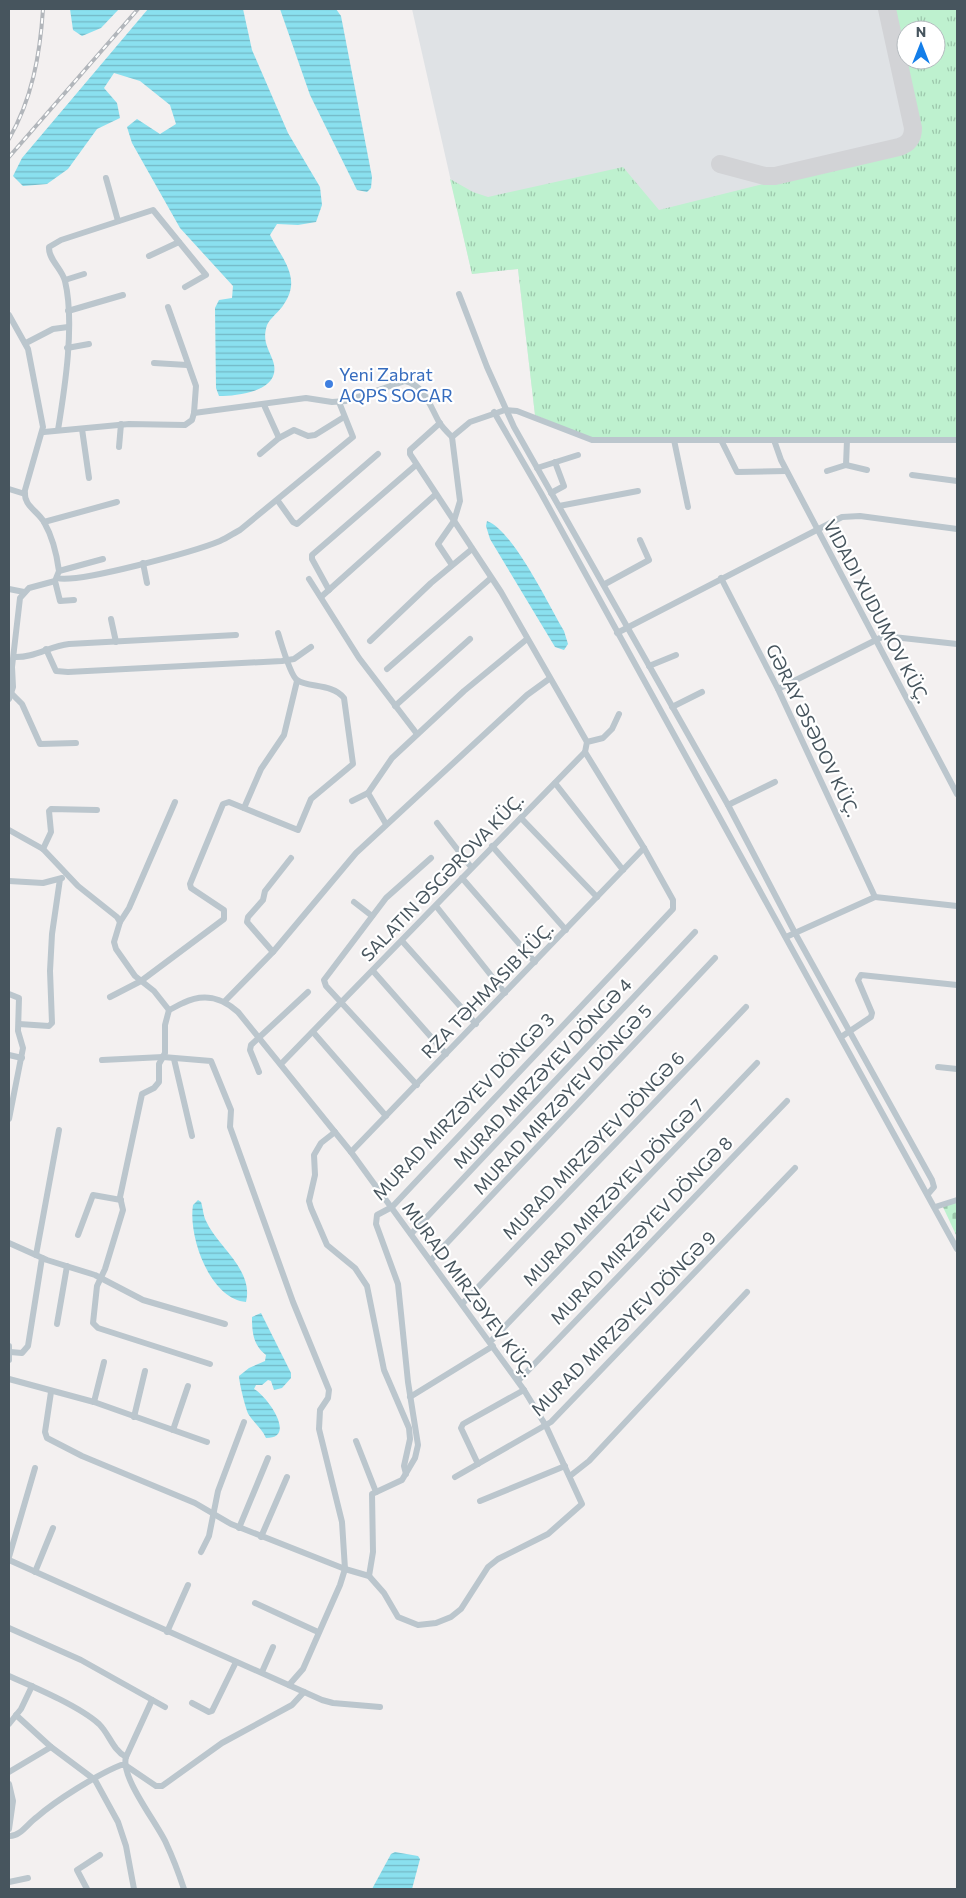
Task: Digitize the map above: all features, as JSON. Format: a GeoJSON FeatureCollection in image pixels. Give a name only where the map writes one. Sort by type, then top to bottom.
{"type":"FeatureCollection","features":[{"type":"Feature","properties":{"kind":"street"},"geometry":{"type":"LineString","coordinates":[[106,178],[118,221]]}},
{"type":"Feature","properties":{"kind":"street"},"geometry":{"type":"LineString","coordinates":[[58,430],[67,348],[68,311],[65,280],[49,254],[49,247],[61,240],[154,210],[206,275],[185,287]]}},
{"type":"Feature","properties":{"kind":"street"},"geometry":{"type":"LineString","coordinates":[[149,256],[180,242]]}},
{"type":"Feature","properties":{"kind":"street"},"geometry":{"type":"LineString","coordinates":[[65,280],[84,274]]}},
{"type":"Feature","properties":{"kind":"street"},"geometry":{"type":"LineString","coordinates":[[459,294],[505,410],[605,584],[627,628],[728,805],[795,933],[850,1029],[932,1180],[934,1187],[928,1194]]}},
{"type":"Feature","properties":{"kind":"street"},"geometry":{"type":"LineString","coordinates":[[68,311],[123,295]]}},
{"type":"Feature","properties":{"kind":"street"},"geometry":{"type":"LineString","coordinates":[[44,432],[121,424],[185,425],[192,420],[196,386],[168,307]]}},
{"type":"Feature","properties":{"kind":"street"},"geometry":{"type":"LineString","coordinates":[[9,315],[26,343],[44,432],[25,494],[27,503],[44,522],[59,571],[56,579],[60,601],[74,600]]}},
{"type":"Feature","properties":{"kind":"street"},"geometry":{"type":"LineString","coordinates":[[26,343],[53,329],[68,327]]}},
{"type":"Feature","properties":{"kind":"street"},"geometry":{"type":"LineString","coordinates":[[67,348],[89,344]]}},
{"type":"Feature","properties":{"kind":"street"},"geometry":{"type":"LineString","coordinates":[[154,363],[187,365]]}},
{"type":"Feature","properties":{"kind":"street"},"geometry":{"type":"LineString","coordinates":[[194,413],[306,398],[339,402],[398,382],[413,383],[420,388],[440,423],[452,437],[460,501],[454,521],[438,544],[452,565]]}},
{"type":"Feature","properties":{"kind":"street"},"geometry":{"type":"LineString","coordinates":[[76,743],[40,744],[22,704],[10,696],[10,667],[14,657],[18,607],[24,592],[29,588],[56,579],[70,580],[143,563],[220,541],[240,530],[278,501],[353,437],[353,432],[344,417],[339,402]]}},
{"type":"Feature","properties":{"kind":"street"},"geometry":{"type":"LineString","coordinates":[[264,405],[278,438]]}},
{"type":"Feature","properties":{"kind":"street"},"geometry":{"type":"LineString","coordinates":[[452,437],[470,422],[494,412],[505,410],[517,411],[592,440],[957,440]]}},
{"type":"Feature","properties":{"kind":"street"},"geometry":{"type":"LineString","coordinates":[[494,412],[541,493],[957,1248]]}},
{"type":"Feature","properties":{"kind":"street"},"geometry":{"type":"LineString","coordinates":[[260,454],[278,438],[294,430],[308,436],[314,435],[344,417]]}},
{"type":"Feature","properties":{"kind":"street"},"geometry":{"type":"LineString","coordinates":[[281,1064],[585,752],[587,742],[527,639],[491,578],[410,454],[410,450],[440,423]]}},
{"type":"Feature","properties":{"kind":"street"},"geometry":{"type":"LineString","coordinates":[[120,447],[121,424]]}},
{"type":"Feature","properties":{"kind":"street"},"geometry":{"type":"LineString","coordinates":[[82,429],[89,478]]}},
{"type":"Feature","properties":{"kind":"street"},"geometry":{"type":"LineString","coordinates":[[674,440],[688,507]]}},
{"type":"Feature","properties":{"kind":"street"},"geometry":{"type":"LineString","coordinates":[[721,440],[737,472],[786,471]]}},
{"type":"Feature","properties":{"kind":"street","name":"VIDADI XUDUMOV KÜÇ."},"geometry":{"type":"LineString","coordinates":[[774,440],[786,471],[957,794]]}},
{"type":"Feature","properties":{"kind":"street"},"geometry":{"type":"LineString","coordinates":[[846,465],[847,440]]}},
{"type":"Feature","properties":{"kind":"street"},"geometry":{"type":"LineString","coordinates":[[278,501],[293,522],[297,524],[378,454]]}},
{"type":"Feature","properties":{"kind":"street"},"geometry":{"type":"LineString","coordinates":[[537,468],[578,455]]}},
{"type":"Feature","properties":{"kind":"street"},"geometry":{"type":"LineString","coordinates":[[551,493],[564,486],[555,462]]}},
{"type":"Feature","properties":{"kind":"street"},"geometry":{"type":"LineString","coordinates":[[329,590],[312,559],[312,555],[416,465]]}},
{"type":"Feature","properties":{"kind":"street"},"geometry":{"type":"LineString","coordinates":[[827,471],[846,465],[867,470]]}},
{"type":"Feature","properties":{"kind":"street"},"geometry":{"type":"LineString","coordinates":[[912,475],[957,481]]}},
{"type":"Feature","properties":{"kind":"street"},"geometry":{"type":"LineString","coordinates":[[9,489],[25,494]]}},
{"type":"Feature","properties":{"kind":"street"},"geometry":{"type":"LineString","coordinates":[[559,506],[638,491]]}},
{"type":"Feature","properties":{"kind":"street"},"geometry":{"type":"LineString","coordinates":[[321,597],[435,495]]}},
{"type":"Feature","properties":{"kind":"street"},"geometry":{"type":"LineString","coordinates":[[44,522],[117,502]]}},
{"type":"Feature","properties":{"kind":"street"},"geometry":{"type":"LineString","coordinates":[[617,633],[842,517],[860,516],[957,529]]}},
{"type":"Feature","properties":{"kind":"street"},"geometry":{"type":"LineString","coordinates":[[605,584],[649,560],[640,540]]}},
{"type":"Feature","properties":{"kind":"street"},"geometry":{"type":"LineString","coordinates":[[370,641],[400,611],[472,549]]}},
{"type":"Feature","properties":{"kind":"street"},"geometry":{"type":"LineString","coordinates":[[59,571],[104,559]]}},
{"type":"Feature","properties":{"kind":"street"},"geometry":{"type":"LineString","coordinates":[[143,563],[147,583]]}},
{"type":"Feature","properties":{"kind":"street"},"geometry":{"type":"LineString","coordinates":[[387,669],[491,578]]}},
{"type":"Feature","properties":{"kind":"street","name":"GƏRAY ƏSƏDOV KÜÇ."},"geometry":{"type":"LineString","coordinates":[[721,578],[778,689],[875,897]]}},
{"type":"Feature","properties":{"kind":"street"},"geometry":{"type":"LineString","coordinates":[[310,579],[360,658],[417,734]]}},
{"type":"Feature","properties":{"kind":"street"},"geometry":{"type":"LineString","coordinates":[[9,589],[24,592]]}},
{"type":"Feature","properties":{"kind":"street"},"geometry":{"type":"LineString","coordinates":[[111,619],[116,642]]}},
{"type":"Feature","properties":{"kind":"street"},"geometry":{"type":"LineString","coordinates":[[244,808],[262,769],[284,735],[297,681],[278,633]]}},
{"type":"Feature","properties":{"kind":"street"},"geometry":{"type":"LineString","coordinates":[[14,657],[32,656],[46,649],[62,645],[236,635]]}},
{"type":"Feature","properties":{"kind":"street"},"geometry":{"type":"LineString","coordinates":[[778,689],[874,639],[891,635],[957,644]]}},
{"type":"Feature","properties":{"kind":"street"},"geometry":{"type":"LineString","coordinates":[[395,706],[470,639]]}},
{"type":"Feature","properties":{"kind":"street"},"geometry":{"type":"LineString","coordinates":[[352,801],[368,793],[392,758],[417,734],[527,639]]}},
{"type":"Feature","properties":{"kind":"street"},"geometry":{"type":"LineString","coordinates":[[46,649],[53,668],[61,672],[288,660],[312,647]]}},
{"type":"Feature","properties":{"kind":"street"},"geometry":{"type":"LineString","coordinates":[[649,666],[676,655]]}},
{"type":"Feature","properties":{"kind":"street"},"geometry":{"type":"LineString","coordinates":[[169,1010],[195,998],[206,997],[225,1001],[273,952],[356,853],[527,695],[549,679]]}},
{"type":"Feature","properties":{"kind":"street"},"geometry":{"type":"LineString","coordinates":[[110,997],[142,981],[224,919],[226,915],[224,910],[191,888],[190,880],[223,804],[230,802],[294,830],[298,830],[312,799],[353,764],[344,698],[336,691],[297,681]]}},
{"type":"Feature","properties":{"kind":"street"},"geometry":{"type":"LineString","coordinates":[[672,707],[702,692]]}},
{"type":"Feature","properties":{"kind":"street"},"geometry":{"type":"LineString","coordinates":[[587,742],[603,738],[612,729],[619,714]]}},
{"type":"Feature","properties":{"kind":"street","name":"MURAD MIRZƏYEV DÖNGƏ 3"},"geometry":{"type":"LineString","coordinates":[[376,1492],[398,1484],[415,1458],[418,1445],[410,1397],[398,1284],[376,1224],[377,1215],[392,1207],[673,909],[673,900],[644,848],[585,752]]}},
{"type":"Feature","properties":{"kind":"street"},"geometry":{"type":"LineString","coordinates":[[688,761],[700,755]]}},
{"type":"Feature","properties":{"kind":"street"},"geometry":{"type":"LineString","coordinates":[[728,805],[775,782]]}},
{"type":"Feature","properties":{"kind":"street"},"geometry":{"type":"LineString","coordinates":[[555,783],[623,870]]}},
{"type":"Feature","properties":{"kind":"street"},"geometry":{"type":"LineString","coordinates":[[368,793],[386,824]]}},
{"type":"Feature","properties":{"kind":"street"},"geometry":{"type":"LineString","coordinates":[[176,802],[129,908],[120,922],[114,942],[116,949],[169,1010],[163,1057],[159,1064],[157,1085],[142,1094],[121,1200],[123,1210],[96,1293],[94,1326],[210,1364]]}},
{"type":"Feature","properties":{"kind":"street"},"geometry":{"type":"LineString","coordinates":[[43,849],[51,832],[50,809],[97,810]]}},
{"type":"Feature","properties":{"kind":"street"},"geometry":{"type":"LineString","coordinates":[[520,818],[597,897]]}},
{"type":"Feature","properties":{"kind":"street"},"geometry":{"type":"LineString","coordinates":[[437,823],[472,867]]}},
{"type":"Feature","properties":{"kind":"street"},"geometry":{"type":"LineString","coordinates":[[9,830],[43,849],[66,873],[120,922]]}},
{"type":"Feature","properties":{"kind":"street"},"geometry":{"type":"LineString","coordinates":[[492,846],[566,930]]}},
{"type":"Feature","properties":{"kind":"street","name":"RZA TƏHMASIB KÜÇ."},"geometry":{"type":"LineString","coordinates":[[351,1152],[644,848]]}},
{"type":"Feature","properties":{"kind":"street"},"geometry":{"type":"LineString","coordinates":[[273,952],[247,922],[248,917],[263,900],[266,891],[291,858]]}},
{"type":"Feature","properties":{"kind":"street"},"geometry":{"type":"LineString","coordinates":[[417,1085],[326,986],[324,980],[372,916],[395,889],[431,858]]}},
{"type":"Feature","properties":{"kind":"street"},"geometry":{"type":"LineString","coordinates":[[9,881],[43,883],[60,879],[66,873]]}},
{"type":"Feature","properties":{"kind":"street"},"geometry":{"type":"LineString","coordinates":[[462,878],[535,962]]}},
{"type":"Feature","properties":{"kind":"street"},"geometry":{"type":"LineString","coordinates":[[19,1024],[49,1026],[52,1023],[50,971],[52,934],[60,879]]}},
{"type":"Feature","properties":{"kind":"street"},"geometry":{"type":"LineString","coordinates":[[786,937],[875,897],[957,906]]}},
{"type":"Feature","properties":{"kind":"street"},"geometry":{"type":"LineString","coordinates":[[354,902],[372,916]]}},
{"type":"Feature","properties":{"kind":"street"},"geometry":{"type":"LineString","coordinates":[[436,906],[505,993]]}},
{"type":"Feature","properties":{"kind":"street","name":"MURAD MIRZƏYEV DÖNGƏ 4"},"geometry":{"type":"LineString","coordinates":[[412,1234],[695,932]]}},
{"type":"Feature","properties":{"kind":"street"},"geometry":{"type":"LineString","coordinates":[[402,941],[476,1024]]}},
{"type":"Feature","properties":{"kind":"street","name":"MURAD MIRZƏYEV DÖNGƏ 5"},"geometry":{"type":"LineString","coordinates":[[431,1260],[715,958]]}},
{"type":"Feature","properties":{"kind":"street"},"geometry":{"type":"LineString","coordinates":[[373,971],[446,1054]]}},
{"type":"Feature","properties":{"kind":"street"},"geometry":{"type":"LineString","coordinates":[[841,1037],[870,1017],[872,1013],[858,980],[862,975],[957,986]]}},
{"type":"Feature","properties":{"kind":"street"},"geometry":{"type":"LineString","coordinates":[[259,1072],[250,1050],[250,1045],[260,1038],[308,992]]}},
{"type":"Feature","properties":{"kind":"street"},"geometry":{"type":"LineString","coordinates":[[9,994],[19,998],[19,1035],[23,1044],[22,1058],[9,1120]]}},
{"type":"Feature","properties":{"kind":"street","name":"MURAD MIRZƏYEV KÜÇ."},"geometry":{"type":"LineString","coordinates":[[225,1001],[238,1012],[260,1038],[351,1152],[518,1381],[546,1426],[582,1504],[536,1542],[498,1559],[488,1567],[461,1609],[451,1617],[436,1623],[418,1625],[398,1617],[384,1593],[369,1576]]}},
{"type":"Feature","properties":{"kind":"street","name":"MURAD MIRZƏYEV DÖNGƏ 6"},"geometry":{"type":"LineString","coordinates":[[462,1304],[746,1007]]}},
{"type":"Feature","properties":{"kind":"street"},"geometry":{"type":"LineString","coordinates":[[314,1032],[386,1116]]}},
{"type":"Feature","properties":{"kind":"street"},"geometry":{"type":"LineString","coordinates":[[9,1055],[22,1058]]}},
{"type":"Feature","properties":{"kind":"street"},"geometry":{"type":"LineString","coordinates":[[102,1060],[163,1057],[211,1061],[231,1110],[230,1127],[293,1302],[329,1390],[328,1398],[320,1410],[320,1429],[342,1522],[345,1569],[340,1585],[303,1669],[289,1685]]}},
{"type":"Feature","properties":{"kind":"street"},"geometry":{"type":"LineString","coordinates":[[174,1059],[192,1136]]}},
{"type":"Feature","properties":{"kind":"street","name":"MURAD MIRZƏYEV DÖNGƏ 7"},"geometry":{"type":"LineString","coordinates":[[410,1397],[491,1344],[757,1063]]}},
{"type":"Feature","properties":{"kind":"street"},"geometry":{"type":"LineString","coordinates":[[938,1067],[957,1069]]}},
{"type":"Feature","properties":{"kind":"street"},"geometry":{"type":"LineString","coordinates":[[875,1101],[885,1094]]}},
{"type":"Feature","properties":{"kind":"street","name":"MURAD MIRZƏYEV DÖNGƏ 8"},"geometry":{"type":"LineString","coordinates":[[518,1381],[787,1101]]}},
{"type":"Feature","properties":{"kind":"street"},"geometry":{"type":"LineString","coordinates":[[36,1255],[59,1130]]}},
{"type":"Feature","properties":{"kind":"street"},"geometry":{"type":"LineString","coordinates":[[335,1132],[320,1143],[314,1155],[315,1175],[309,1201],[327,1245],[354,1268],[367,1286],[384,1370],[409,1428],[406,1474]]}},
{"type":"Feature","properties":{"kind":"street","name":"MURAD MIRZƏYEV DÖNGƏ 9"},"geometry":{"type":"LineString","coordinates":[[454,1477],[546,1426],[796,1168]]}},
{"type":"Feature","properties":{"kind":"street"},"geometry":{"type":"LineString","coordinates":[[78,1235],[93,1195],[121,1200]]}},
{"type":"Feature","properties":{"kind":"street"},"geometry":{"type":"LineString","coordinates":[[935,1207],[957,1200]]}},
{"type":"Feature","properties":{"kind":"street"},"geometry":{"type":"LineString","coordinates":[[9,1252],[10,1244],[42,1258],[101,1278],[109,1284],[143,1300],[226,1324]]}},
{"type":"Feature","properties":{"kind":"street"},"geometry":{"type":"LineString","coordinates":[[9,1360],[9,1349],[22,1353],[28,1346],[42,1258]]}},
{"type":"Feature","properties":{"kind":"street"},"geometry":{"type":"LineString","coordinates":[[57,1324],[67,1266]]}},
{"type":"Feature","properties":{"kind":"street"},"geometry":{"type":"LineString","coordinates":[[570,1476],[589,1461],[746,1292]]}},
{"type":"Feature","properties":{"kind":"street"},"geometry":{"type":"LineString","coordinates":[[94,1402],[104,1362]]}},
{"type":"Feature","properties":{"kind":"street"},"geometry":{"type":"LineString","coordinates":[[134,1417],[145,1371]]}},
{"type":"Feature","properties":{"kind":"street"},"geometry":{"type":"LineString","coordinates":[[9,1379],[50,1392],[94,1402],[207,1442]]}},
{"type":"Feature","properties":{"kind":"street"},"geometry":{"type":"LineString","coordinates":[[173,1430],[188,1386]]}},
{"type":"Feature","properties":{"kind":"street"},"geometry":{"type":"LineString","coordinates":[[478,1464],[461,1428],[463,1424],[524,1390]]}},
{"type":"Feature","properties":{"kind":"street"},"geometry":{"type":"LineString","coordinates":[[50,1392],[45,1432],[47,1438],[82,1456],[187,1499],[239,1528],[345,1569],[369,1576],[373,1552],[371,1498],[376,1492],[356,1441]]}},
{"type":"Feature","properties":{"kind":"street"},"geometry":{"type":"LineString","coordinates":[[201,1552],[209,1536],[212,1513],[244,1422]]}},
{"type":"Feature","properties":{"kind":"street"},"geometry":{"type":"LineString","coordinates":[[239,1528],[268,1458]]}},
{"type":"Feature","properties":{"kind":"street"},"geometry":{"type":"LineString","coordinates":[[480,1501],[565,1466]]}},
{"type":"Feature","properties":{"kind":"street"},"geometry":{"type":"LineString","coordinates":[[35,1468],[9,1559],[167,1632],[304,1692],[333,1703],[380,1707]]}},
{"type":"Feature","properties":{"kind":"street"},"geometry":{"type":"LineString","coordinates":[[261,1537],[287,1477]]}},
{"type":"Feature","properties":{"kind":"street"},"geometry":{"type":"LineString","coordinates":[[35,1572],[53,1528]]}},
{"type":"Feature","properties":{"kind":"street"},"geometry":{"type":"LineString","coordinates":[[167,1632],[188,1585]]}},
{"type":"Feature","properties":{"kind":"street"},"geometry":{"type":"LineString","coordinates":[[255,1603],[318,1632]]}},
{"type":"Feature","properties":{"kind":"street"},"geometry":{"type":"LineString","coordinates":[[9,1628],[81,1660],[166,1707]]}},
{"type":"Feature","properties":{"kind":"street"},"geometry":{"type":"LineString","coordinates":[[262,1672],[273,1647]]}},
{"type":"Feature","properties":{"kind":"street"},"geometry":{"type":"LineString","coordinates":[[192,1703],[209,1712],[212,1711],[236,1662]]}},
{"type":"Feature","properties":{"kind":"street"},"geometry":{"type":"LineString","coordinates":[[9,1676],[32,1686],[99,1725],[116,1750],[126,1757]]}},
{"type":"Feature","properties":{"kind":"street"},"geometry":{"type":"LineString","coordinates":[[9,1724],[32,1686]]}},
{"type":"Feature","properties":{"kind":"street"},"geometry":{"type":"LineString","coordinates":[[9,1836],[18,1835],[37,1816],[117,1766],[125,1765],[156,1786],[162,1786],[222,1743],[292,1705],[304,1692]]}},
{"type":"Feature","properties":{"kind":"street"},"geometry":{"type":"LineString","coordinates":[[152,1700],[126,1757],[125,1765],[135,1788],[166,1843],[184,1889]]}},
{"type":"Feature","properties":{"kind":"street"},"geometry":{"type":"LineString","coordinates":[[16,1715],[51,1747],[95,1780],[110,1807],[123,1838],[131,1865],[134,1889]]}},
{"type":"Feature","properties":{"kind":"street"},"geometry":{"type":"LineString","coordinates":[[9,1772],[51,1747]]}},
{"type":"Feature","properties":{"kind":"street"},"geometry":{"type":"LineString","coordinates":[[9,1784],[12,1793],[13,1812],[9,1829]]}},
{"type":"Feature","properties":{"kind":"street"},"geometry":{"type":"LineString","coordinates":[[87,1889],[77,1870],[100,1855]]}},
{"type":"Feature","properties":{"kind":"street"},"geometry":{"type":"LineString","coordinates":[[9,1882],[28,1878]]}},
{"type":"Feature","properties":{"kind":"shaded area"},"geometry":{"type":"Polygon","coordinates":[[[412,9],[957,9],[957,437],[535,415],[518,269],[472,274],[412,9]]]}},
{"type":"Feature","properties":{"kind":"green space"},"geometry":{"type":"Polygon","coordinates":[[[889,9],[957,9],[957,437],[588,437],[535,415],[518,269],[472,274],[450,179],[473,192],[488,197],[623,167],[659,210],[903,149],[913,140],[915,130],[902,70],[946,70],[946,20],[896,20],[896,42],[889,9]]]}},
{"type":"Feature","properties":{"kind":"green space"},"geometry":{"type":"Polygon","coordinates":[[[957,1201],[957,1237],[943,1207],[957,1201]]]}},
{"type":"Feature","properties":{"kind":"water"},"geometry":{"type":"Polygon","coordinates":[[[70,9],[119,9],[101,28],[82,36],[73,30],[70,9]]]}},
{"type":"Feature","properties":{"kind":"water"},"geometry":{"type":"Polygon","coordinates":[[[148,9],[243,9],[252,50],[288,133],[320,187],[322,205],[316,222],[298,225],[277,224],[270,235],[288,269],[291,277],[291,286],[284,304],[267,325],[265,335],[266,344],[273,361],[274,371],[272,379],[266,385],[248,393],[219,396],[216,388],[215,308],[219,300],[232,298],[233,286],[180,228],[132,143],[127,127],[137,119],[160,134],[176,124],[170,105],[140,81],[114,73],[104,88],[117,103],[120,118],[97,129],[68,169],[47,184],[23,186],[13,176],[22,158],[148,9]]]}},
{"type":"Feature","properties":{"kind":"water"},"geometry":{"type":"Polygon","coordinates":[[[280,9],[336,9],[341,16],[372,177],[371,188],[367,192],[357,190],[310,95],[280,9]]]}},
{"type":"Feature","properties":{"kind":"water"},"geometry":{"type":"Polygon","coordinates":[[[487,521],[497,527],[508,538],[530,570],[564,631],[568,644],[564,650],[555,647],[490,539],[486,526],[487,521]]]}},
{"type":"Feature","properties":{"kind":"water"},"geometry":{"type":"Polygon","coordinates":[[[198,1200],[201,1202],[205,1219],[211,1231],[240,1269],[247,1290],[246,1302],[233,1298],[222,1290],[204,1264],[198,1249],[192,1218],[193,1205],[198,1200]]]}},
{"type":"Feature","properties":{"kind":"water"},"geometry":{"type":"Polygon","coordinates":[[[261,1313],[291,1373],[291,1378],[282,1388],[274,1390],[271,1381],[268,1380],[262,1385],[256,1385],[254,1389],[272,1407],[279,1424],[279,1431],[275,1436],[266,1438],[248,1412],[239,1376],[249,1368],[265,1361],[266,1355],[258,1347],[252,1328],[252,1317],[261,1313]]]}},
{"type":"Feature","properties":{"kind":"water"},"geometry":{"type":"Polygon","coordinates":[[[395,1852],[418,1856],[420,1859],[412,1889],[372,1889],[391,1854],[395,1852]]]}},
{"type":"Feature","properties":{"kind":"taxiway"},"geometry":{"type":"LineString","coordinates":[[720,164],[765,176],[775,176],[899,147],[907,143],[911,138],[913,128],[887,9]]}},
{"type":"Feature","properties":{"kind":"railway"},"geometry":{"type":"LineString","coordinates":[[9,139],[24,108],[34,76],[40,43],[43,9]]}},
{"type":"Feature","properties":{"kind":"railway"},"geometry":{"type":"LineString","coordinates":[[9,157],[138,9]]}},
{"type":"Feature","properties":{"kind":"place","name":"Yeni Zabrat AQPS SOCAR"},"geometry":{"type":"Point","coordinates":[329,384]}}]}
